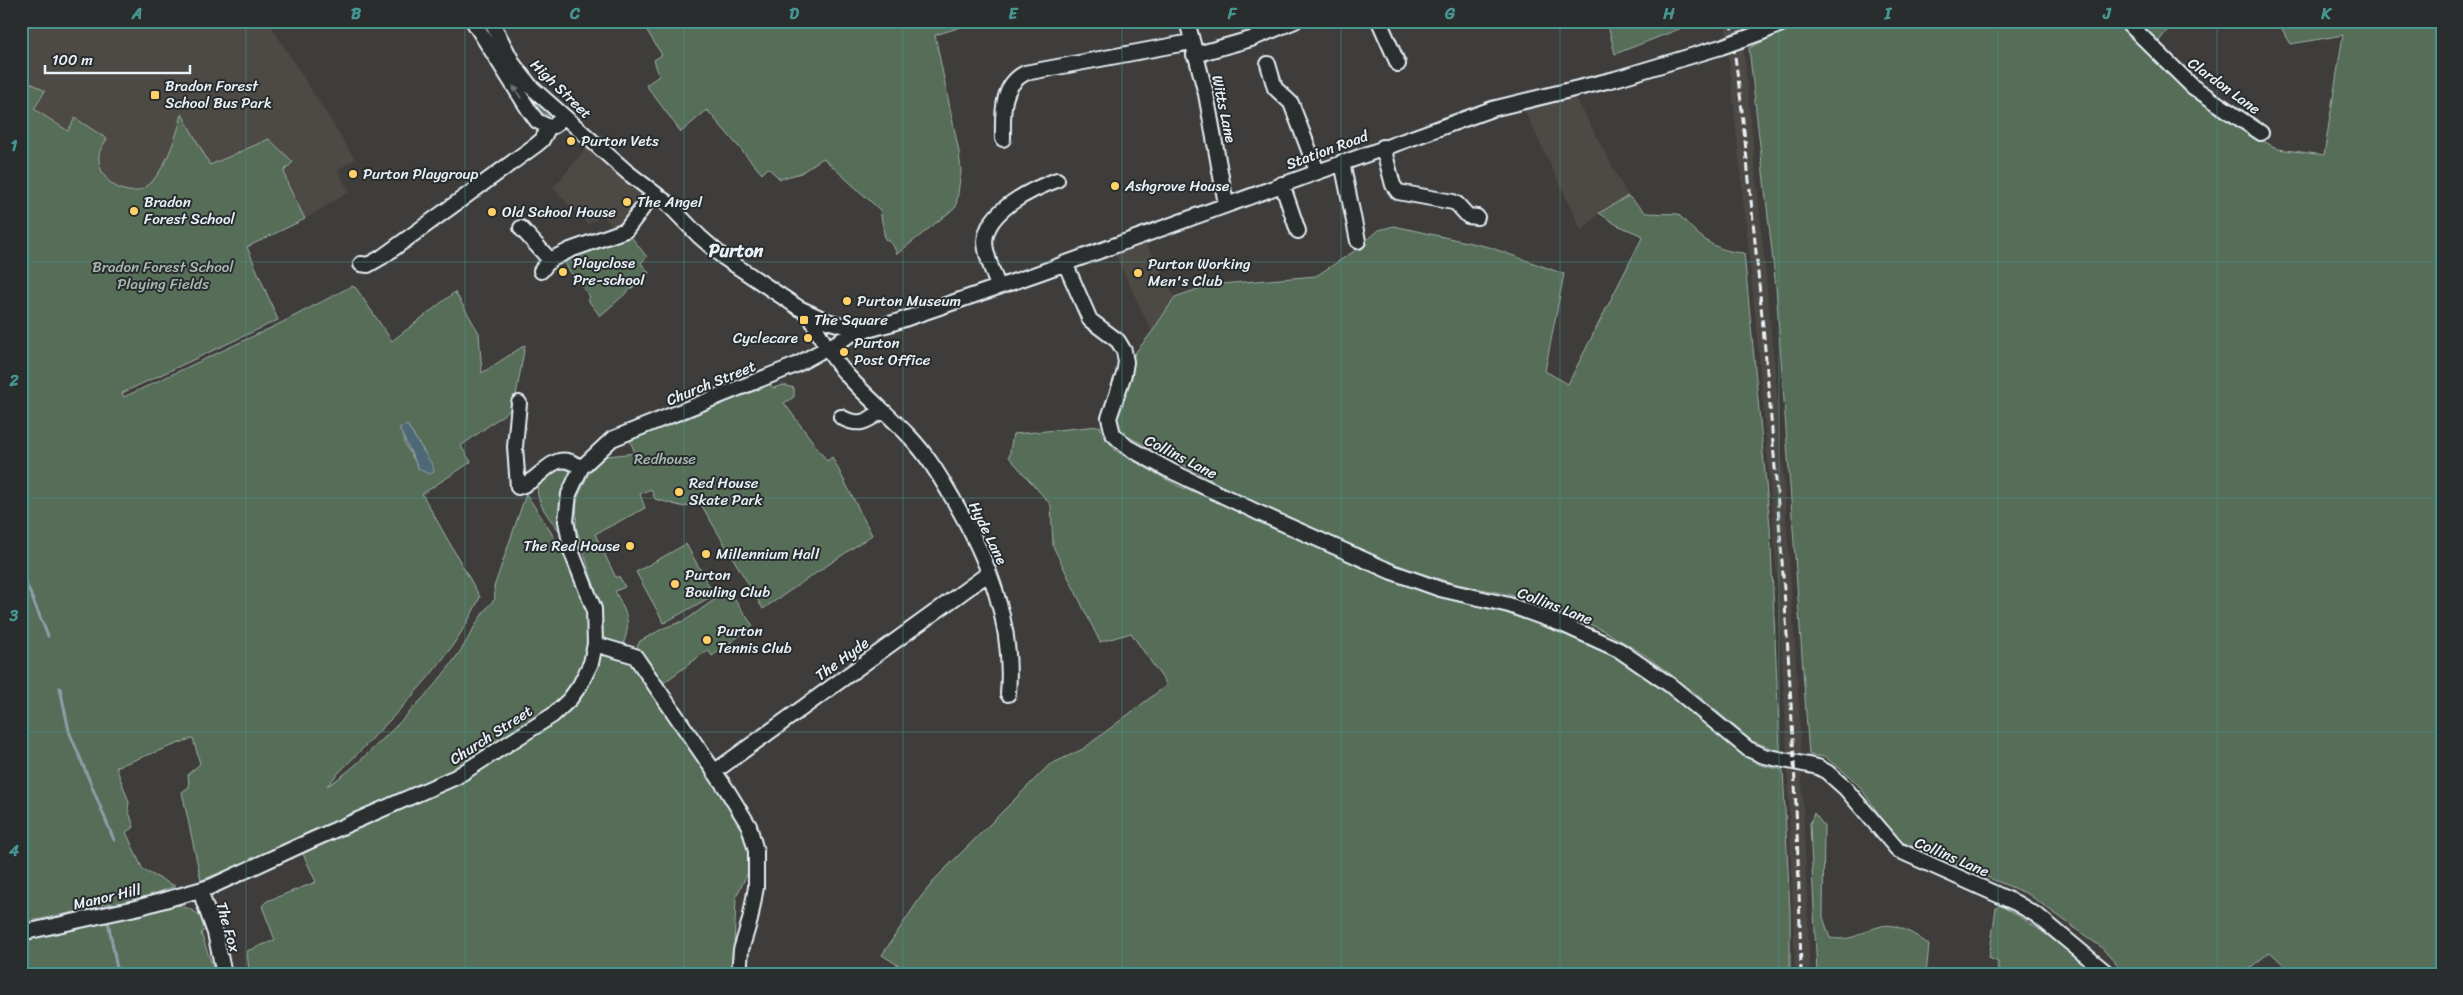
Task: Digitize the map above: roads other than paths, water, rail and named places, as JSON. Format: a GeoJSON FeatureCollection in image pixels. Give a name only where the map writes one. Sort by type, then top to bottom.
{"type":"FeatureCollection","features":[{"type":"Feature","properties":{"kind":"street"},"geometry":{"type":"LineString","coordinates":[[473,21],[528,110],[537,121],[549,127],[554,126],[564,117]]}},
{"type":"Feature","properties":{"kind":"street","name":"High Street"},"geometry":{"type":"LineString","coordinates":[[491,21],[509,56],[525,80],[564,117],[654,193],[724,257],[779,296],[811,315],[855,330],[881,327]]}},
{"type":"Feature","properties":{"kind":"street","name":"Witts Lane"},"geometry":{"type":"LineString","coordinates":[[1186,21],[1206,94],[1226,204]]}},
{"type":"Feature","properties":{"kind":"street"},"geometry":{"type":"LineString","coordinates":[[1003,138],[1003,116],[1006,97],[1012,84],[1025,73],[1251,39],[1295,21]]}},
{"type":"Feature","properties":{"kind":"street"},"geometry":{"type":"LineString","coordinates":[[1379,21],[1398,64]]}},
{"type":"Feature","properties":{"kind":"street","name":"Station Road"},"geometry":{"type":"LineString","coordinates":[[881,327],[998,287],[1507,104],[1615,79],[1721,47],[1788,21]]}},
{"type":"Feature","properties":{"kind":"street","name":"Clardon Lane"},"geometry":{"type":"LineString","coordinates":[[2126,21],[2193,87],[2261,133]]}},
{"type":"Feature","properties":{"kind":"street"},"geometry":{"type":"LineString","coordinates":[[1268,64],[1275,88],[1291,103],[1318,171]]}},
{"type":"Feature","properties":{"kind":"street"},"geometry":{"type":"LineString","coordinates":[[361,264],[372,263],[382,257],[536,145],[542,140],[549,127]]}},
{"type":"Feature","properties":{"kind":"street"},"geometry":{"type":"LineString","coordinates":[[1383,147],[1393,185],[1398,192],[1410,196],[1453,202],[1468,216],[1477,216]]}},
{"type":"Feature","properties":{"kind":"street"},"geometry":{"type":"LineString","coordinates":[[1342,162],[1358,241]]}},
{"type":"Feature","properties":{"kind":"street"},"geometry":{"type":"LineString","coordinates":[[998,287],[985,245],[989,229],[1000,214],[1019,197],[1032,189],[1057,180]]}},
{"type":"Feature","properties":{"kind":"street"},"geometry":{"type":"LineString","coordinates":[[1282,184],[1298,230]]}},
{"type":"Feature","properties":{"kind":"street"},"geometry":{"type":"LineString","coordinates":[[541,272],[550,260],[570,250],[626,230],[654,193]]}},
{"type":"Feature","properties":{"kind":"street"},"geometry":{"type":"LineString","coordinates":[[520,228],[550,260]]}},
{"type":"Feature","properties":{"kind":"street","name":"Collins Lane"},"geometry":{"type":"LineString","coordinates":[[1065,263],[1090,320],[1118,341],[1124,351],[1126,362],[1124,374],[1109,418],[1113,434],[1127,447],[1168,470],[1257,512],[1392,572],[1440,589],[1509,605],[1564,625],[1619,650],[1670,685],[1748,749],[1764,756],[1818,767],[1827,772],[1845,788],[1898,850],[2016,903],[2038,916],[2108,974]]}},
{"type":"Feature","properties":{"kind":"street"},"geometry":{"type":"LineString","coordinates":[[811,315],[827,349]]}},
{"type":"Feature","properties":{"kind":"street","name":"Church Street"},"geometry":{"type":"LineString","coordinates":[[200,890],[312,840],[430,791],[485,760],[553,714],[570,699],[586,674],[595,644],[594,609],[572,553],[566,521],[569,494],[581,468],[597,451],[615,437],[744,388],[827,349],[852,334],[855,330]]}},
{"type":"Feature","properties":{"kind":"street","name":"Hyde Lane"},"geometry":{"type":"LineString","coordinates":[[827,349],[847,377],[911,438],[935,468],[973,534],[989,573],[1005,625],[1008,655],[1008,694]]}},
{"type":"Feature","properties":{"kind":"street"},"geometry":{"type":"LineString","coordinates":[[519,403],[514,446],[518,487],[526,485],[561,459],[568,460],[581,468]]}},
{"type":"Feature","properties":{"kind":"street"},"geometry":{"type":"LineString","coordinates":[[841,417],[851,423],[862,423],[882,410]]}},
{"type":"Feature","properties":{"kind":"street","name":"The Hyde"},"geometry":{"type":"LineString","coordinates":[[714,772],[989,573]]}},
{"type":"Feature","properties":{"kind":"street"},"geometry":{"type":"LineString","coordinates":[[595,644],[635,656],[741,811],[749,826],[756,851],[754,902],[741,950],[739,974]]}},
{"type":"Feature","properties":{"kind":"street","name":"Manor Hill"},"geometry":{"type":"LineString","coordinates":[[21,932],[140,907],[200,890]]}},
{"type":"Feature","properties":{"kind":"street","name":"The Fox"},"geometry":{"type":"LineString","coordinates":[[200,890],[215,933],[224,974]]}},
{"type":"Feature","properties":{"kind":"water"},"geometry":{"type":"Polygon","coordinates":[[[407,425],[433,466],[434,472],[429,474],[419,469],[399,428],[407,425]]]}},
{"type":"Feature","properties":{"kind":"waterway"},"geometry":{"type":"LineString","coordinates":[[21,571],[48,636]]}},
{"type":"Feature","properties":{"kind":"waterway"},"geometry":{"type":"LineString","coordinates":[[60,688],[69,731],[114,840]]}},
{"type":"Feature","properties":{"kind":"waterway"},"geometry":{"type":"LineString","coordinates":[[108,921],[118,974]]}},
{"type":"Feature","properties":{"kind":"railway"},"geometry":{"type":"LineString","coordinates":[[1731,21],[1754,227],[1781,547],[1794,760],[1801,974]]}},
{"type":"Feature","properties":{"kind":"place","name":"Bradon Forest School Bus Park"},"geometry":{"type":"Point","coordinates":[155,95]}},
{"type":"Feature","properties":{"kind":"place","name":"Purton Vets"},"geometry":{"type":"Point","coordinates":[571,141]}},
{"type":"Feature","properties":{"kind":"place","name":"Purton Playgroup"},"geometry":{"type":"Point","coordinates":[353,174]}},
{"type":"Feature","properties":{"kind":"place","name":"Ashgrove House"},"geometry":{"type":"Point","coordinates":[1115,186]}},
{"type":"Feature","properties":{"kind":"place","name":"The Angel"},"geometry":{"type":"Point","coordinates":[627,202]}},
{"type":"Feature","properties":{"kind":"place","name":"Bradon Forest School"},"geometry":{"type":"Point","coordinates":[134,211]}},
{"type":"Feature","properties":{"kind":"place","name":"Old School House"},"geometry":{"type":"Point","coordinates":[492,212]}},
{"type":"Feature","properties":{"kind":"place","name":"Playclose Pre-school"},"geometry":{"type":"Point","coordinates":[563,272]}},
{"type":"Feature","properties":{"kind":"place","name":"Purton Working Men's Club"},"geometry":{"type":"Point","coordinates":[1138,273]}},
{"type":"Feature","properties":{"kind":"place","name":"Purton Museum"},"geometry":{"type":"Point","coordinates":[847,301]}},
{"type":"Feature","properties":{"kind":"place","name":"The Square"},"geometry":{"type":"Point","coordinates":[804,320]}},
{"type":"Feature","properties":{"kind":"place","name":"Cyclecare"},"geometry":{"type":"Point","coordinates":[808,338]}},
{"type":"Feature","properties":{"kind":"place","name":"Purton Post Office"},"geometry":{"type":"Point","coordinates":[844,352]}},
{"type":"Feature","properties":{"kind":"place","name":"Red House Skate Park"},"geometry":{"type":"Point","coordinates":[679,492]}},
{"type":"Feature","properties":{"kind":"place","name":"The Red House"},"geometry":{"type":"Point","coordinates":[630,546]}},
{"type":"Feature","properties":{"kind":"place","name":"Millennium Hall"},"geometry":{"type":"Point","coordinates":[706,554]}},
{"type":"Feature","properties":{"kind":"place","name":"Purton Bowling Club"},"geometry":{"type":"Point","coordinates":[675,584]}},
{"type":"Feature","properties":{"kind":"place","name":"Purton Tennis Club"},"geometry":{"type":"Point","coordinates":[707,640]}},
{"type":"Feature","properties":{"kind":"district","name":"Purton"},"geometry":{"type":"Point","coordinates":[736,251]}},
{"type":"Feature","properties":{"kind":"park label","name":"Bradon Forest School Playing Fields"},"geometry":{"type":"Point","coordinates":[163,276]}},
{"type":"Feature","properties":{"kind":"park label","name":"Redhouse"},"geometry":{"type":"Point","coordinates":[665,459]}}]}
